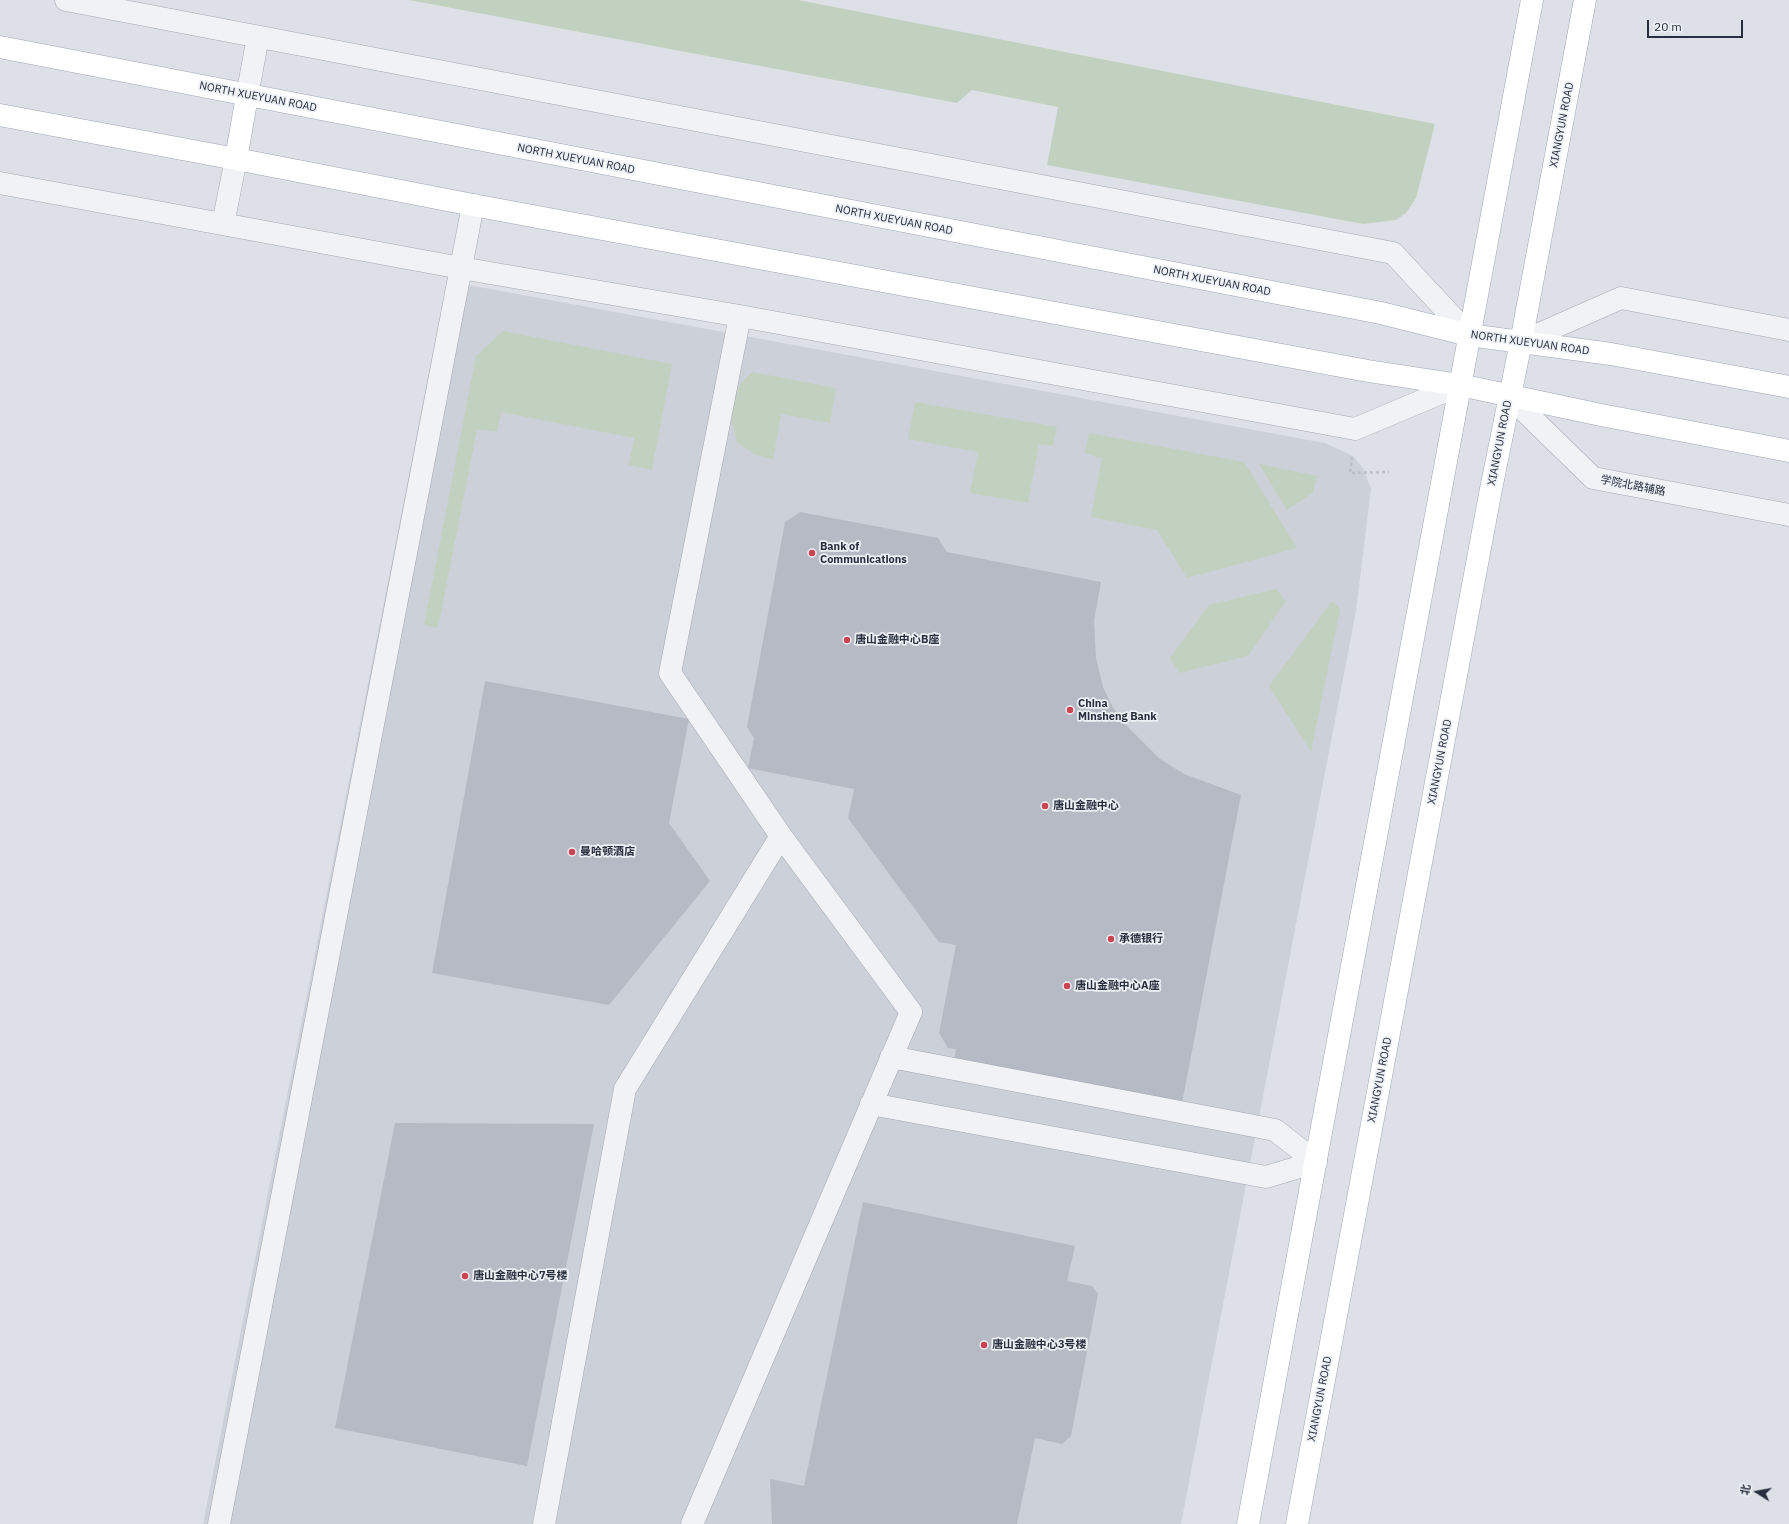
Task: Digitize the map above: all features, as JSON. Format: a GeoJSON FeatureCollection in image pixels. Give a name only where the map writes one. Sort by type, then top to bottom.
{"type":"FeatureCollection","features":[{"type":"Feature","properties":{"kind":"main road"},"geometry":{"type":"LineString","coordinates":[[1248,1524],[1532,0]]}},
{"type":"Feature","properties":{"kind":"main road","name":"XIANGYUN ROAD"},"geometry":{"type":"LineString","coordinates":[[1297,1524],[1585,0]]}},
{"type":"Feature","properties":{"kind":"main road","name":"NORTH XUEYUAN ROAD"},"geometry":{"type":"LineString","coordinates":[[0,47],[247,96],[1381,313],[1469,335],[1611,354],[1789,387]]}},
{"type":"Feature","properties":{"kind":"main road"},"geometry":{"type":"LineString","coordinates":[[236,159],[247,96]]}},
{"type":"Feature","properties":{"kind":"main road"},"geometry":{"type":"LineString","coordinates":[[0,115],[473,205],[1368,371],[1460,385],[1789,451]]}},
{"type":"Feature","properties":{"kind":"street"},"geometry":{"type":"LineString","coordinates":[[66,0],[1393,253],[1469,335]]}},
{"type":"Feature","properties":{"kind":"street"},"geometry":{"type":"LineString","coordinates":[[247,96],[258,37]]}},
{"type":"Feature","properties":{"kind":"street"},"geometry":{"type":"LineString","coordinates":[[223,224],[236,159]]}},
{"type":"Feature","properties":{"kind":"street"},"geometry":{"type":"LineString","coordinates":[[0,183],[461,268],[740,316],[1354,429],[1460,385]]}},
{"type":"Feature","properties":{"kind":"street"},"geometry":{"type":"LineString","coordinates":[[219,1524],[473,205]]}},
{"type":"Feature","properties":{"kind":"street"},"geometry":{"type":"LineString","coordinates":[[1521,342],[1621,298],[1789,330]]}},
{"type":"Feature","properties":{"kind":"street"},"geometry":{"type":"LineString","coordinates":[[692,1524],[911,1012],[781,836],[670,672],[740,316]]}},
{"type":"Feature","properties":{"kind":"street","name":"学院北路辅路"},"geometry":{"type":"LineString","coordinates":[[1509,396],[1593,478],[1789,515]]}},
{"type":"Feature","properties":{"kind":"street"},"geometry":{"type":"LineString","coordinates":[[544,1524],[625,1089],[781,836]]}},
{"type":"Feature","properties":{"kind":"street"},"geometry":{"type":"LineString","coordinates":[[891,1057],[1275,1130],[1316,1162]]}},
{"type":"Feature","properties":{"kind":"street"},"geometry":{"type":"LineString","coordinates":[[872,1104],[1266,1177],[1316,1162]]}},
{"type":"Feature","properties":{"kind":"path"},"geometry":{"type":"LineString","coordinates":[[1350,473],[1389,472]]}},
{"type":"Feature","properties":{"kind":"shaded area","name":"唐山金融中心"},"geometry":{"type":"Polygon","coordinates":[[[447,281],[1325,443],[1353,456],[1363,468],[1371,489],[1356,611],[1181,1524],[203,1524],[447,281]]]}},
{"type":"Feature","properties":{"kind":"green space"},"geometry":{"type":"Polygon","coordinates":[[[409,0],[798,0],[1435,124],[1416,198],[1406,213],[1396,220],[1363,224],[1047,165],[1058,107],[972,90],[957,103],[409,0]]]}},
{"type":"Feature","properties":{"kind":"green space"},"geometry":{"type":"Polygon","coordinates":[[[503,331],[672,364],[652,470],[629,465],[634,438],[501,412],[497,432],[477,429],[438,628],[424,625],[476,356],[503,331]]]}},
{"type":"Feature","properties":{"kind":"green space"},"geometry":{"type":"Polygon","coordinates":[[[752,372],[836,388],[830,423],[781,414],[773,460],[754,454],[737,442],[732,424],[732,404],[741,383],[752,372]]]}},
{"type":"Feature","properties":{"kind":"green space"},"geometry":{"type":"Polygon","coordinates":[[[915,402],[1057,427],[1053,446],[1039,444],[1028,503],[970,493],[978,452],[908,439],[915,402]]]}},
{"type":"Feature","properties":{"kind":"green space"},"geometry":{"type":"Polygon","coordinates":[[[1089,433],[1244,462],[1297,548],[1187,578],[1157,530],[1091,517],[1102,458],[1085,454],[1089,433]]]}},
{"type":"Feature","properties":{"kind":"green space"},"geometry":{"type":"Polygon","coordinates":[[[1259,464],[1317,476],[1313,493],[1287,510],[1259,464]]]}},
{"type":"Feature","properties":{"kind":"green space"},"geometry":{"type":"Polygon","coordinates":[[[1276,589],[1286,601],[1248,656],[1179,673],[1170,658],[1209,605],[1276,589]]]}},
{"type":"Feature","properties":{"kind":"green space"},"geometry":{"type":"Polygon","coordinates":[[[1332,601],[1340,609],[1311,752],[1269,686],[1332,601]]]}},
{"type":"Feature","properties":{"kind":"building","name":"唐山金融中心"},"geometry":{"type":"Polygon","coordinates":[[[800,512],[938,538],[947,552],[1101,582],[1094,621],[1096,658],[1103,687],[1112,706],[1124,723],[1160,759],[1184,774],[1241,795],[1182,1103],[954,1060],[956,1049],[948,1048],[939,1033],[956,945],[939,942],[848,818],[854,789],[748,768],[754,738],[747,727],[785,522],[800,512]]]}},
{"type":"Feature","properties":{"kind":"building","name":"曼哈顿酒店"},"geometry":{"type":"Polygon","coordinates":[[[485,681],[689,719],[669,823],[710,881],[609,1005],[432,973],[485,681]]]}},
{"type":"Feature","properties":{"kind":"building","name":"唐山金融中心7号楼"},"geometry":{"type":"Polygon","coordinates":[[[395,1123],[594,1124],[527,1466],[335,1428],[395,1123]]]}},
{"type":"Feature","properties":{"kind":"building"},"geometry":{"type":"Polygon","coordinates":[[[863,1202],[1075,1246],[1067,1281],[1092,1286],[1098,1294],[1071,1436],[1062,1444],[1035,1438],[1017,1524],[772,1524],[770,1479],[804,1486],[863,1202]]]}},
{"type":"Feature","properties":{"kind":"place","name":"Bank of Communications"},"geometry":{"type":"Point","coordinates":[812,553]}},
{"type":"Feature","properties":{"kind":"place","name":"唐山金融中心B座"},"geometry":{"type":"Point","coordinates":[847,640]}},
{"type":"Feature","properties":{"kind":"place","name":"China Minsheng Bank"},"geometry":{"type":"Point","coordinates":[1070,710]}},
{"type":"Feature","properties":{"kind":"place","name":"唐山金融中心"},"geometry":{"type":"Point","coordinates":[1045,806]}},
{"type":"Feature","properties":{"kind":"place","name":"曼哈顿酒店"},"geometry":{"type":"Point","coordinates":[572,852]}},
{"type":"Feature","properties":{"kind":"place","name":"承德银行"},"geometry":{"type":"Point","coordinates":[1111,939]}},
{"type":"Feature","properties":{"kind":"place","name":"唐山金融中心A座"},"geometry":{"type":"Point","coordinates":[1067,986]}},
{"type":"Feature","properties":{"kind":"place","name":"唐山金融中心7号楼"},"geometry":{"type":"Point","coordinates":[465,1276]}},
{"type":"Feature","properties":{"kind":"place","name":"唐山金融中心3号楼"},"geometry":{"type":"Point","coordinates":[984,1345]}}]}
